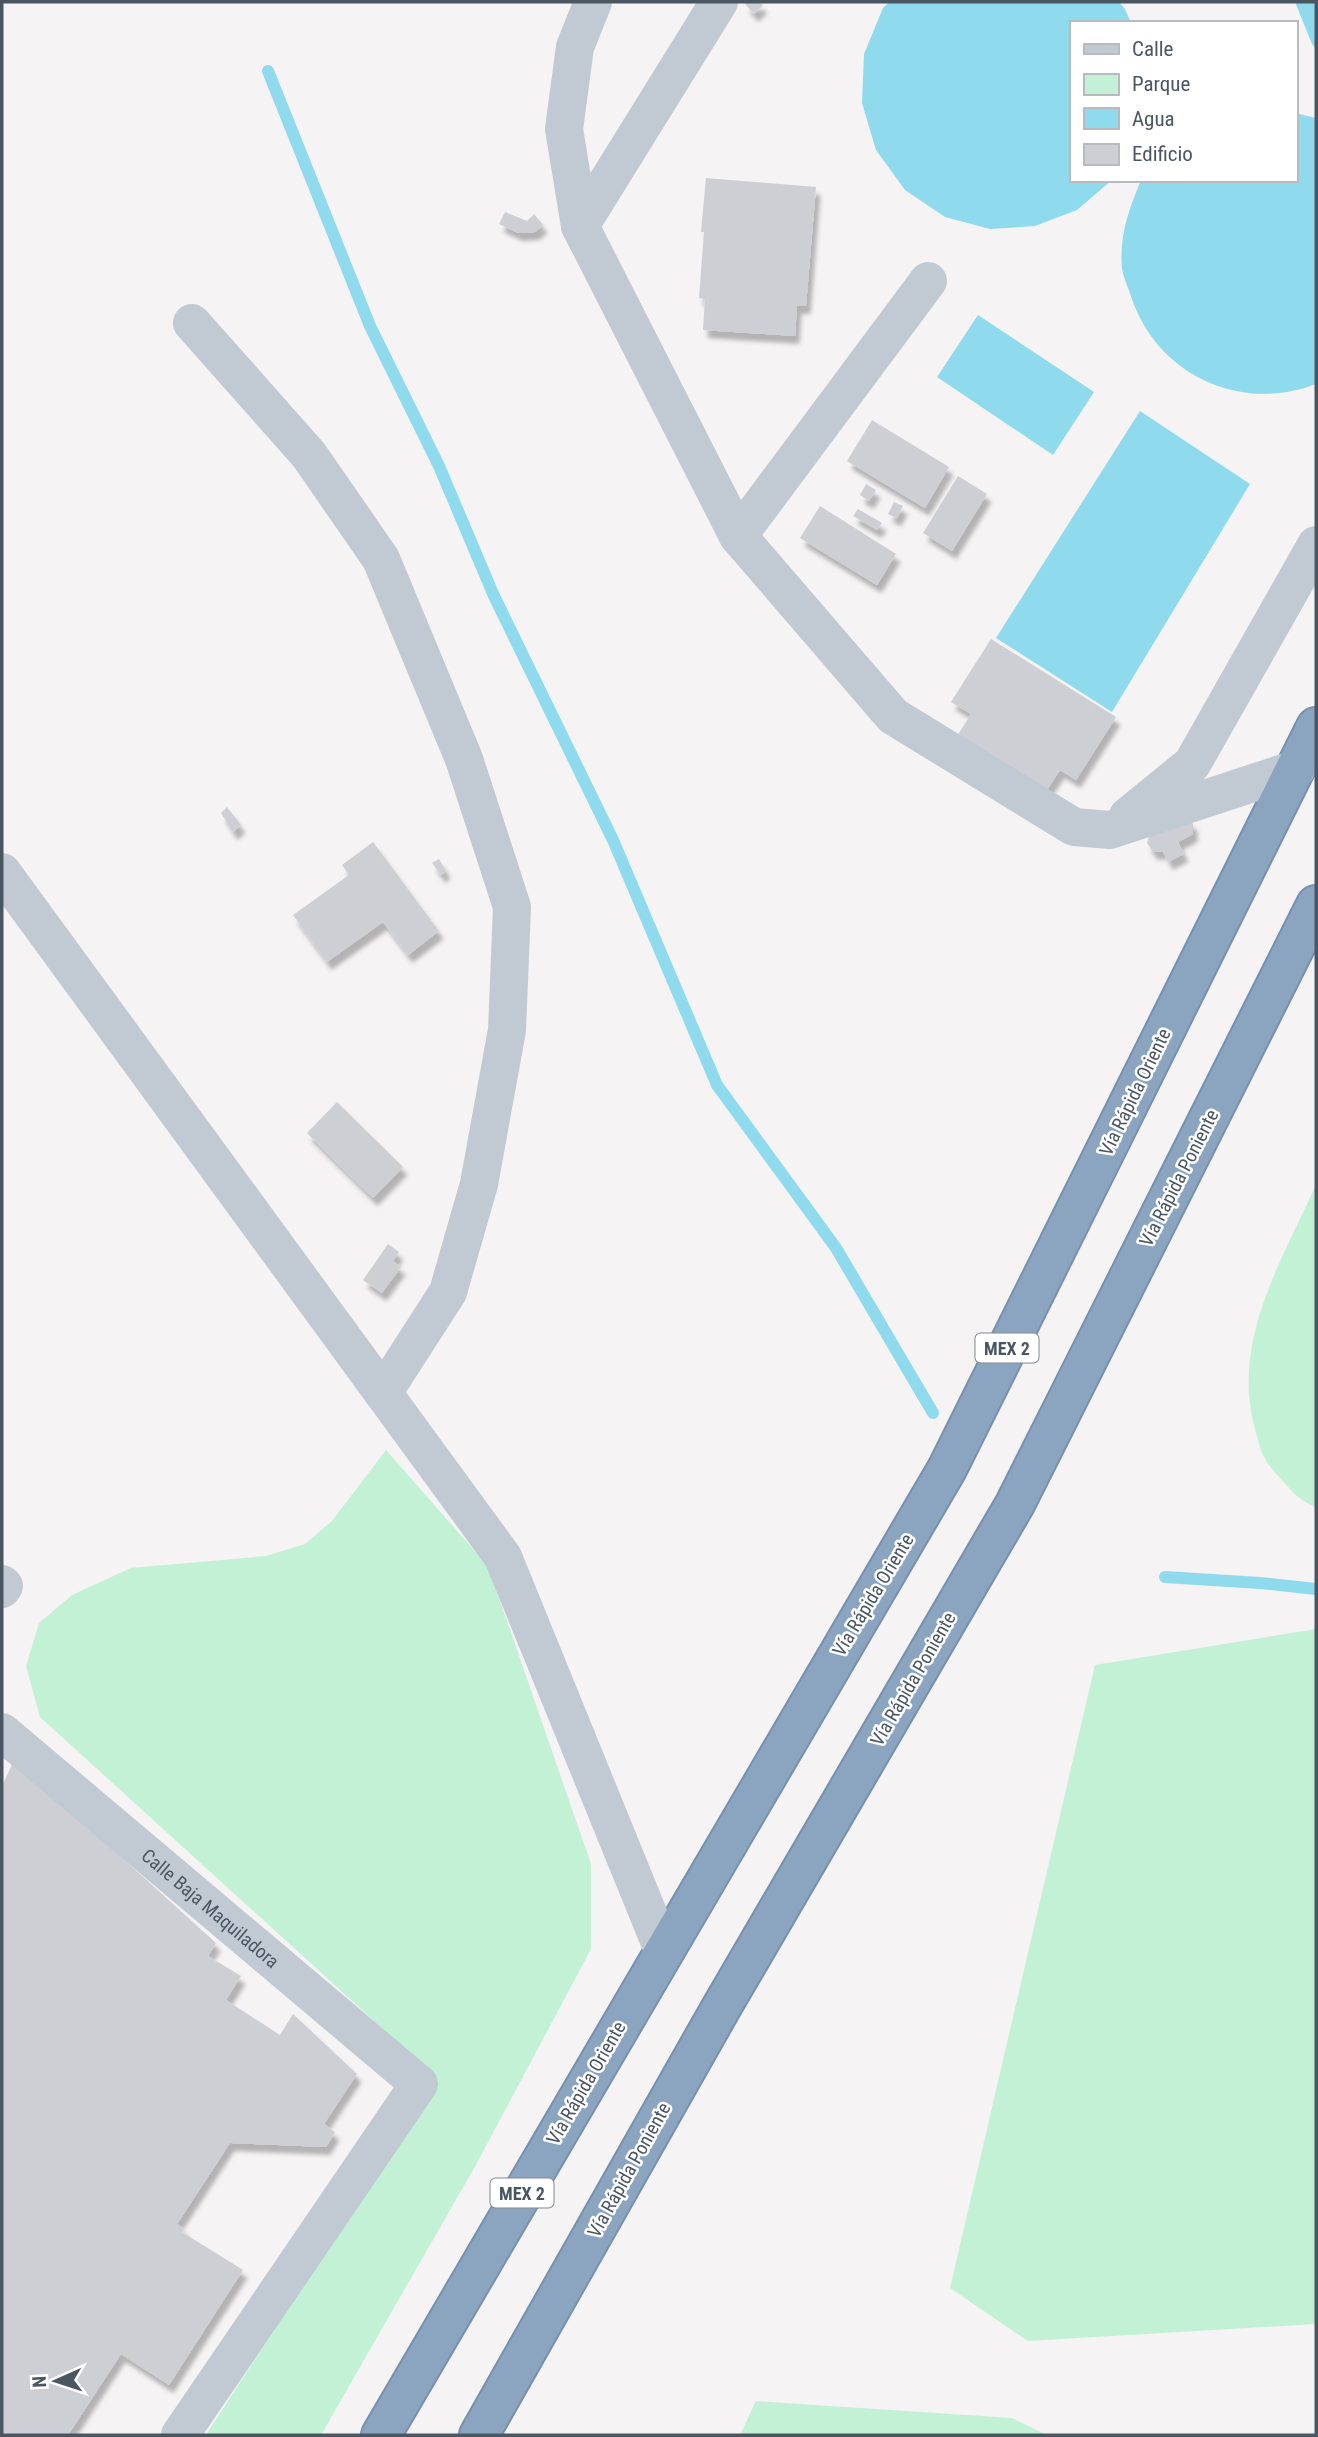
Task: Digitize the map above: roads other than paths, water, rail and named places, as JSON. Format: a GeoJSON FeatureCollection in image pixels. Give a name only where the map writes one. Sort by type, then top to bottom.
{"type":"FeatureCollection","features":[{"type":"Feature","properties":{"kind":"highway","name":"Vía Rápida Oriente"},"geometry":{"type":"LineString","coordinates":[[381,2435],[947,1469],[1316,727]]}},
{"type":"Feature","properties":{"kind":"highway","name":"Vía Rápida Poniente"},"geometry":{"type":"LineString","coordinates":[[479,2435],[721,2008],[1015,1504],[1316,905]]}},
{"type":"Feature","properties":{"kind":"street"},"geometry":{"type":"LineString","coordinates":[[593,2],[575,47],[564,129],[580,226],[738,536],[892,716],[1074,827],[1110,830],[1296,769]]}},
{"type":"Feature","properties":{"kind":"street"},"geometry":{"type":"LineString","coordinates":[[580,226],[719,2]]}},
{"type":"Feature","properties":{"kind":"street"},"geometry":{"type":"LineString","coordinates":[[738,536],[928,281]]}},
{"type":"Feature","properties":{"kind":"street"},"geometry":{"type":"LineString","coordinates":[[192,323],[309,455],[380,559],[464,759],[512,907],[507,1030],[479,1184],[448,1292],[383,1393]]}},
{"type":"Feature","properties":{"kind":"street"},"geometry":{"type":"LineString","coordinates":[[1110,830],[1192,764],[1316,545]]}},
{"type":"Feature","properties":{"kind":"street"},"geometry":{"type":"LineString","coordinates":[[2,872],[503,1557],[663,1950]]}},
{"type":"Feature","properties":{"kind":"street","name":"Calle Baja Maquiladora"},"geometry":{"type":"LineString","coordinates":[[2,1732],[419,2084],[180,2435]]}},
{"type":"Feature","properties":{"kind":"water"},"geometry":{"type":"Polygon","coordinates":[[[889,2],[1119,2],[1130,21],[1070,21],[1070,182],[1110,182],[1077,210],[1035,226],[990,229],[945,217],[905,190],[876,150],[862,103],[864,54],[883,8],[889,2]]]}},
{"type":"Feature","properties":{"kind":"water"},"geometry":{"type":"Polygon","coordinates":[[[1295,2],[1316,2],[1316,49],[1312,44],[1295,2]]]}},
{"type":"Feature","properties":{"kind":"water"},"geometry":{"type":"Polygon","coordinates":[[[1297,113],[1316,118],[1316,384],[1287,392],[1258,394],[1230,389],[1203,380],[1179,365],[1158,345],[1142,321],[1122,268],[1122,245],[1140,182],[1297,182],[1297,113]]]}},
{"type":"Feature","properties":{"kind":"water"},"geometry":{"type":"Polygon","coordinates":[[[978,315],[1094,392],[1053,455],[937,377],[978,315]]]}},
{"type":"Feature","properties":{"kind":"water"},"geometry":{"type":"Polygon","coordinates":[[[1140,411],[1250,484],[1112,712],[996,638],[1140,411]]]}},
{"type":"Feature","properties":{"kind":"waterway"},"geometry":{"type":"LineString","coordinates":[[268,71],[370,326],[439,466],[494,596],[613,840],[717,1085],[836,1248],[933,1413]]}},
{"type":"Feature","properties":{"kind":"waterway"},"geometry":{"type":"LineString","coordinates":[[1165,1577],[1316,1589]]}}]}
